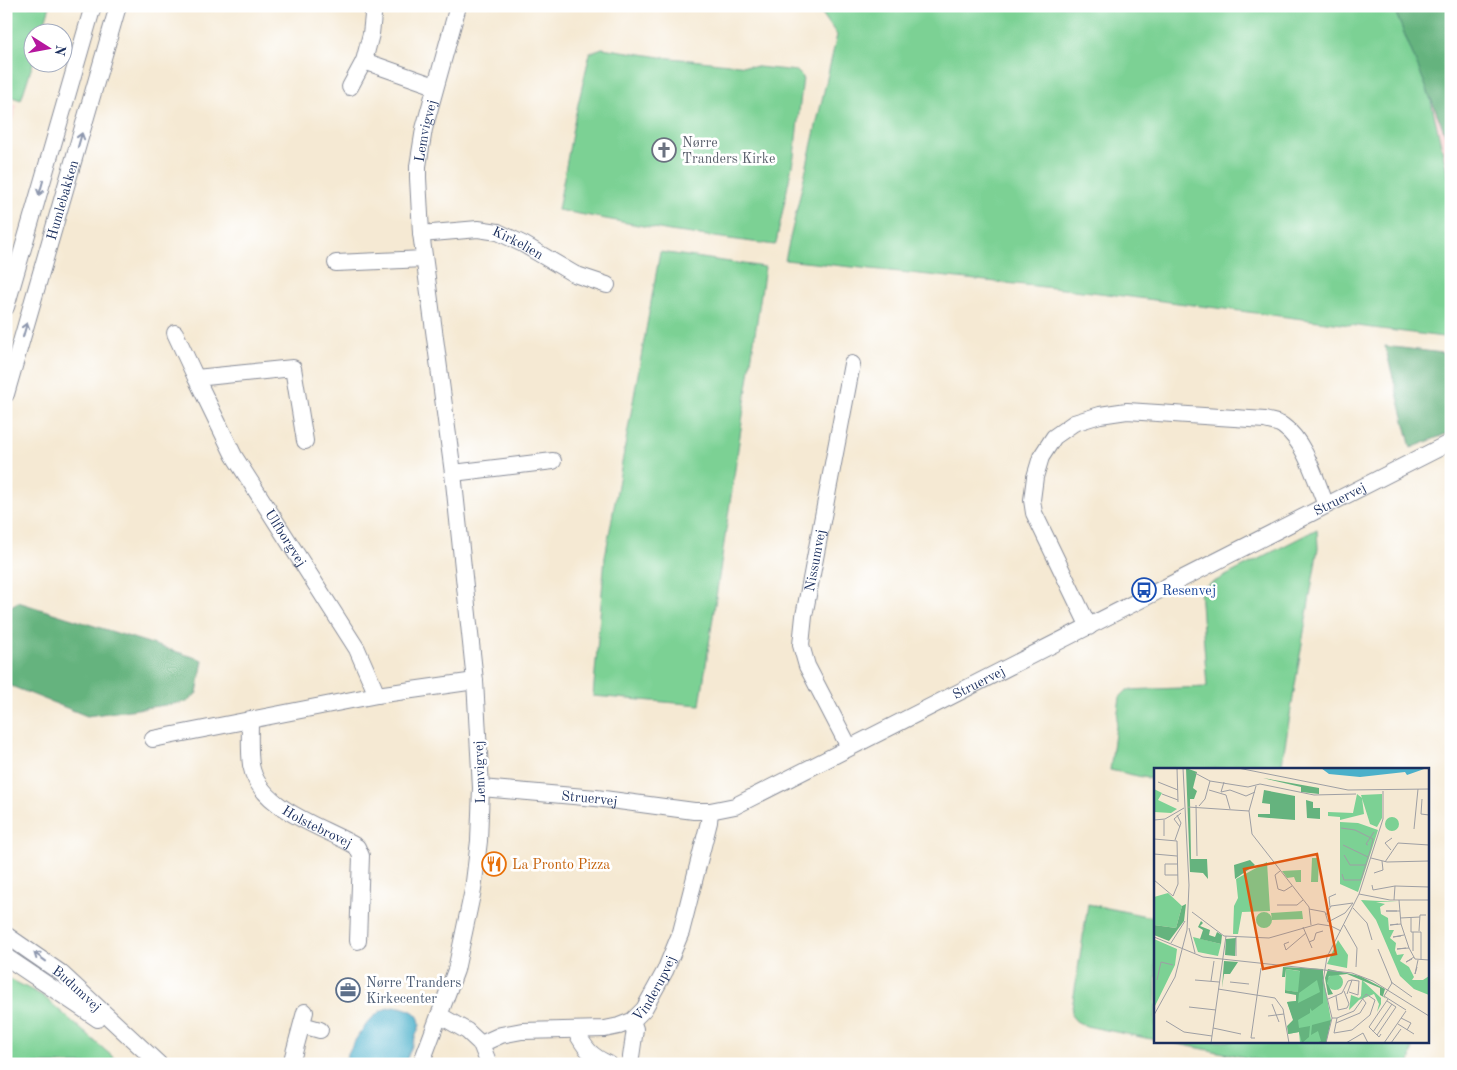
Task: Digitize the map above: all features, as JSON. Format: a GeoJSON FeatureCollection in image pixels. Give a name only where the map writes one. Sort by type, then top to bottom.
{"type":"FeatureCollection","features":[{"type":"Feature","properties":{"kind":"street","name":"Humlebakken"},"geometry":{"type":"LineString","coordinates":[[6,307],[93,6]]}},
{"type":"Feature","properties":{"kind":"street","name":"Humlebakken"},"geometry":{"type":"LineString","coordinates":[[6,394],[118,6]]}},
{"type":"Feature","properties":{"kind":"street"},"geometry":{"type":"LineString","coordinates":[[350,87],[364,62],[371,34],[374,6]]}},
{"type":"Feature","properties":{"kind":"street","name":"Lemvigvej"},"geometry":{"type":"LineString","coordinates":[[421,1064],[456,970],[473,890],[479,841],[481,788],[475,681],[453,473],[421,234],[418,166],[424,129],[458,6]]}},
{"type":"Feature","properties":{"kind":"street"},"geometry":{"type":"LineString","coordinates":[[364,62],[435,86]]}},
{"type":"Feature","properties":{"kind":"street","name":"Kirkelien"},"geometry":{"type":"LineString","coordinates":[[421,234],[478,229],[498,232],[523,244],[574,274],[607,284]]}},
{"type":"Feature","properties":{"kind":"street"},"geometry":{"type":"LineString","coordinates":[[336,264],[424,259]]}},
{"type":"Feature","properties":{"kind":"street","name":"Ulfborgvej"},"geometry":{"type":"LineString","coordinates":[[175,333],[234,456],[357,649],[377,695]]}},
{"type":"Feature","properties":{"kind":"street","name":"Nissumvej"},"geometry":{"type":"LineString","coordinates":[[849,747],[808,666],[801,645],[804,616],[852,364]]}},
{"type":"Feature","properties":{"kind":"street"},"geometry":{"type":"LineString","coordinates":[[196,378],[293,368],[305,441]]}},
{"type":"Feature","properties":{"kind":"street"},"geometry":{"type":"LineString","coordinates":[[1089,627],[1046,540],[1034,513],[1032,500],[1035,477],[1041,457],[1054,437],[1074,423],[1100,415],[1127,411],[1265,420],[1282,425],[1300,445],[1326,505]]}},
{"type":"Feature","properties":{"kind":"street","name":"Struervej"},"geometry":{"type":"LineString","coordinates":[[481,788],[596,798],[666,808],[710,811],[735,806],[1451,442]]}},
{"type":"Feature","properties":{"kind":"street"},"geometry":{"type":"LineString","coordinates":[[453,473],[553,461]]}},
{"type":"Feature","properties":{"kind":"street"},"geometry":{"type":"LineString","coordinates":[[152,738],[377,695],[475,681]]}},
{"type":"Feature","properties":{"kind":"street","name":"Holstebrovej"},"geometry":{"type":"LineString","coordinates":[[250,719],[251,766],[258,784],[267,797],[282,808],[357,846],[361,856],[358,941]]}},
{"type":"Feature","properties":{"kind":"street","name":"Vinderupvej"},"geometry":{"type":"LineString","coordinates":[[481,1044],[501,1035],[522,1031],[575,1030],[620,1026],[632,1020],[644,1009],[665,971],[681,932],[709,822],[710,811]]}},
{"type":"Feature","properties":{"kind":"street","name":"Budumvej"},"geometry":{"type":"LineString","coordinates":[[6,935],[61,973],[159,1064]]}},
{"type":"Feature","properties":{"kind":"street","name":"Budumvej"},"geometry":{"type":"LineString","coordinates":[[6,957],[141,1048]]}},
{"type":"Feature","properties":{"kind":"street"},"geometry":{"type":"LineString","coordinates":[[439,1015],[467,1031],[481,1044],[490,1064]]}},
{"type":"Feature","properties":{"kind":"street"},"geometry":{"type":"LineString","coordinates":[[291,1064],[303,1018],[320,1030]]}},
{"type":"Feature","properties":{"kind":"street"},"geometry":{"type":"LineString","coordinates":[[630,1064],[635,1029],[632,1020]]}},
{"type":"Feature","properties":{"kind":"street"},"geometry":{"type":"LineString","coordinates":[[575,1030],[585,1048],[596,1058],[609,1064]]}},
{"type":"Feature","properties":{"kind":"shaded area"},"geometry":{"type":"Polygon","coordinates":[[[1451,91],[1451,189],[1429,92],[1451,91]]]}},
{"type":"Feature","properties":{"kind":"shaded area"},"geometry":{"type":"Polygon","coordinates":[[[6,101],[17,105],[6,143],[6,101]]]}},
{"type":"Feature","properties":{"kind":"green space"},"geometry":{"type":"Polygon","coordinates":[[[6,6],[50,6],[45,22],[22,22],[22,72],[30,72],[21,100],[6,95],[6,6]]]}},
{"type":"Feature","properties":{"kind":"green space"},"geometry":{"type":"Polygon","coordinates":[[[748,6],[776,6],[770,11],[764,12],[750,9],[748,6]]]}},
{"type":"Feature","properties":{"kind":"green space"},"geometry":{"type":"Polygon","coordinates":[[[819,6],[1393,6],[1429,92],[1451,189],[1451,338],[1092,292],[785,260],[837,35],[819,9],[819,6]]]}},
{"type":"Feature","properties":{"kind":"green space"},"geometry":{"type":"Polygon","coordinates":[[[1393,6],[1451,6],[1451,145],[1449,143],[1393,6]]]}},
{"type":"Feature","properties":{"kind":"green space"},"geometry":{"type":"Polygon","coordinates":[[[602,48],[661,57],[797,71],[803,77],[794,156],[775,245],[670,231],[558,210],[575,117],[590,53],[602,48]]]}},
{"type":"Feature","properties":{"kind":"green space"},"geometry":{"type":"Polygon","coordinates":[[[660,252],[765,267],[700,705],[593,696],[605,557],[660,252]]]}},
{"type":"Feature","properties":{"kind":"green space"},"geometry":{"type":"Polygon","coordinates":[[[1385,346],[1451,354],[1451,432],[1411,448],[1385,346]]]}},
{"type":"Feature","properties":{"kind":"green space"},"geometry":{"type":"Polygon","coordinates":[[[1317,529],[1318,548],[1281,768],[1154,768],[1154,780],[1110,770],[1120,697],[1127,690],[1207,687],[1200,589],[1317,529]]]}},
{"type":"Feature","properties":{"kind":"green space"},"geometry":{"type":"Polygon","coordinates":[[[18,602],[203,660],[197,693],[187,702],[87,716],[6,684],[6,609],[18,602]]]}},
{"type":"Feature","properties":{"kind":"green space"},"geometry":{"type":"Polygon","coordinates":[[[1088,904],[1154,918],[1154,1040],[1086,1026],[1076,1021],[1071,1015],[1088,904]]]}},
{"type":"Feature","properties":{"kind":"green space"},"geometry":{"type":"Polygon","coordinates":[[[6,977],[43,996],[121,1064],[6,1064],[6,977]]]}},
{"type":"Feature","properties":{"kind":"green space"},"geometry":{"type":"Polygon","coordinates":[[[1169,1042],[1414,1042],[1410,1064],[1278,1064],[1169,1042]]]}},
{"type":"Feature","properties":{"kind":"water"},"geometry":{"type":"Polygon","coordinates":[[[400,1007],[417,1015],[420,1021],[405,1064],[343,1064],[355,1040],[374,1017],[388,1008],[400,1007]]]}},
{"type":"Feature","properties":{"kind":"place","name":"Nørre Tranders Kirke"},"geometry":{"type":"Point","coordinates":[664,150]}},
{"type":"Feature","properties":{"kind":"place","name":"Resenvej"},"geometry":{"type":"Point","coordinates":[1144,590]}},
{"type":"Feature","properties":{"kind":"place","name":"La Pronto Pizza"},"geometry":{"type":"Point","coordinates":[494,864]}},
{"type":"Feature","properties":{"kind":"place","name":"Nørre Tranders Kirkecenter"},"geometry":{"type":"Point","coordinates":[348,990]}}]}
